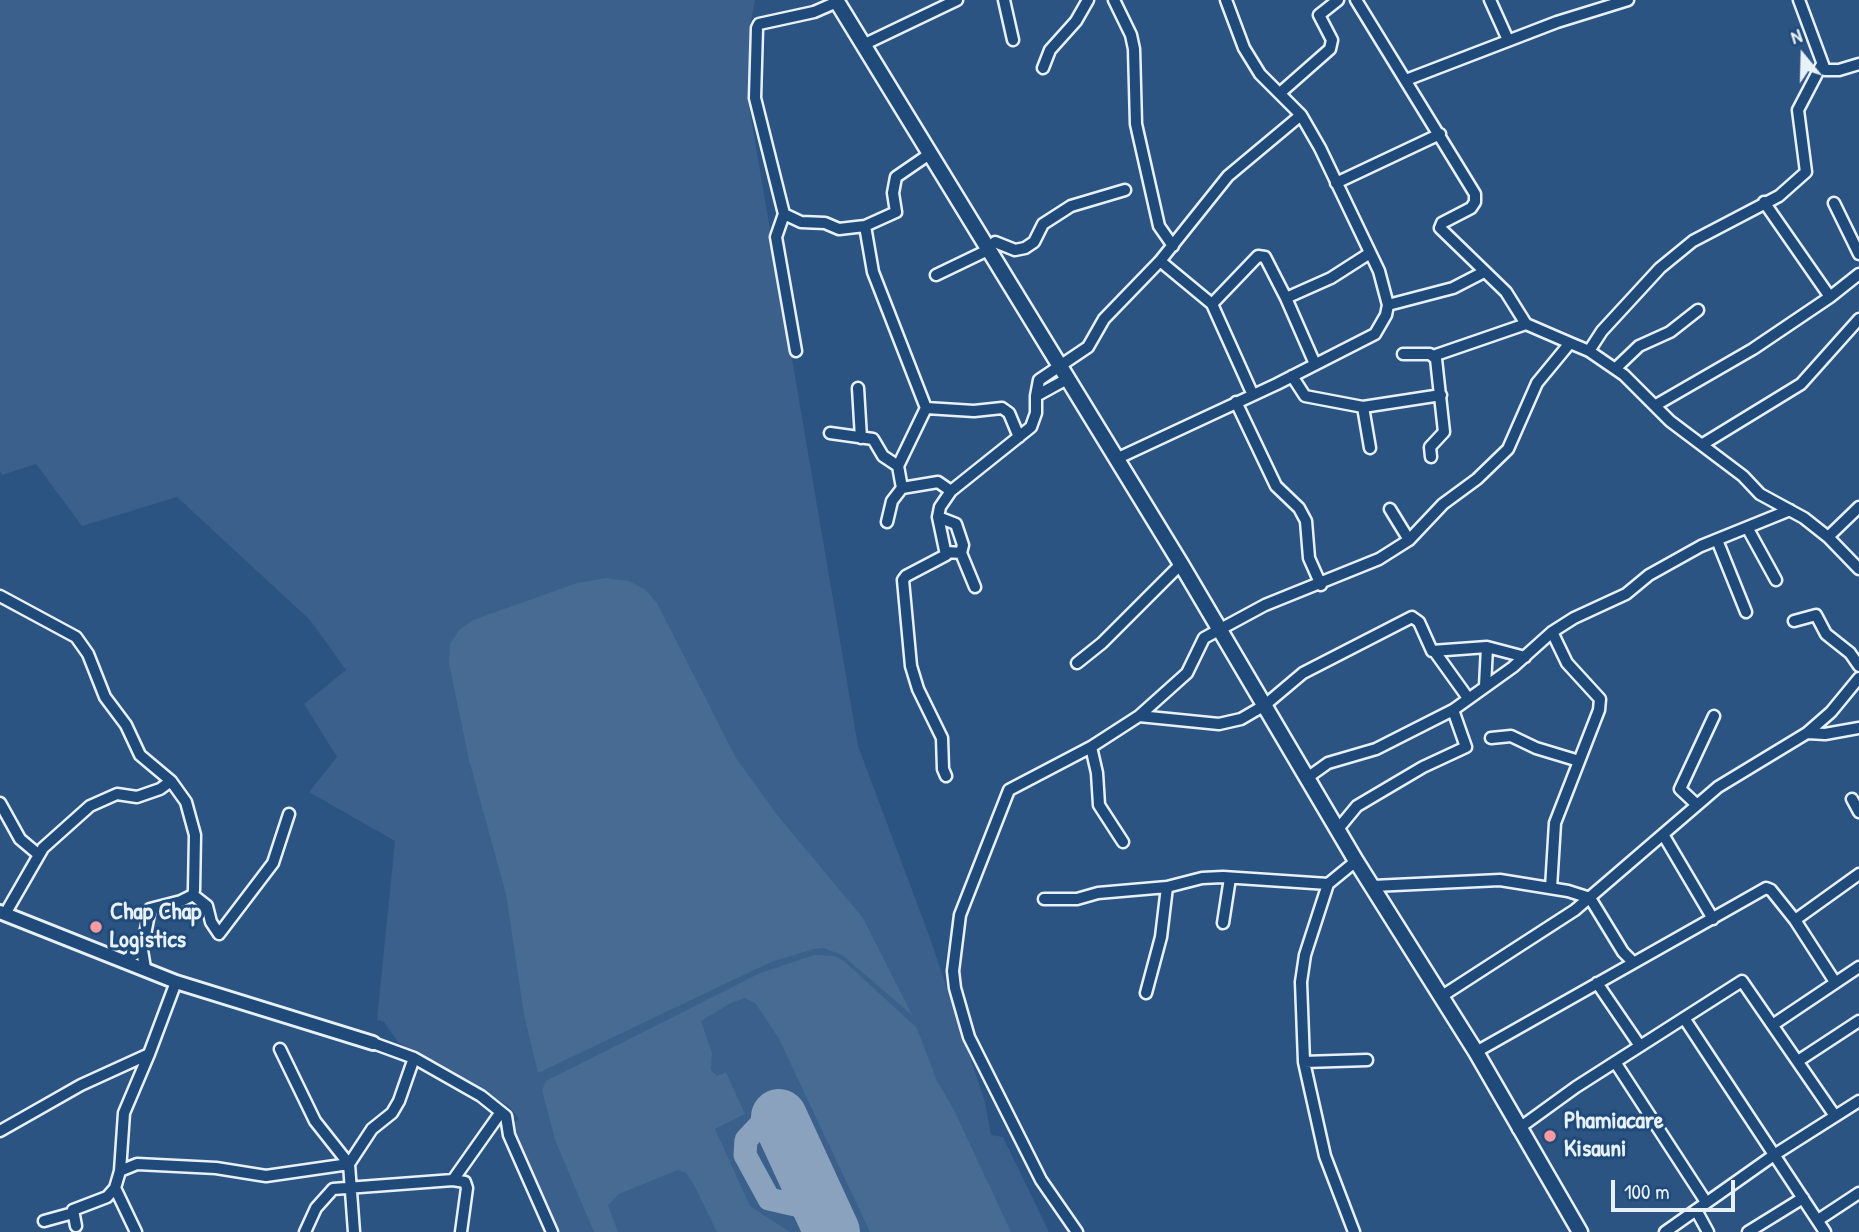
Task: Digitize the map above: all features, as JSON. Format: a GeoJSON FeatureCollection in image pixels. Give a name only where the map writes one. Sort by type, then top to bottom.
{"type":"FeatureCollection","features":[{"type":"Feature","properties":{"kind":"main road"},"geometry":{"type":"LineString","coordinates":[[837,1],[1181,564],[1356,861],[1476,1052],[1518,1129],[1580,1232]]}},
{"type":"Feature","properties":{"kind":"street"},"geometry":{"type":"LineString","coordinates":[[864,44],[957,0]]}},
{"type":"Feature","properties":{"kind":"street"},"geometry":{"type":"LineString","coordinates":[[1004,0],[1013,40]]}},
{"type":"Feature","properties":{"kind":"street"},"geometry":{"type":"LineString","coordinates":[[1043,68],[1050,50],[1076,21],[1087,0]]}},
{"type":"Feature","properties":{"kind":"street"},"geometry":{"type":"LineString","coordinates":[[1114,0],[1135,49],[1136,124],[1159,226],[1173,246]]}},
{"type":"Feature","properties":{"kind":"street"},"geometry":{"type":"LineString","coordinates":[[1116,459],[1375,334],[1383,323],[1388,304],[1379,271],[1301,115],[1261,74],[1244,48],[1226,0]]}},
{"type":"Feature","properties":{"kind":"street"},"geometry":{"type":"LineString","coordinates":[[1280,93],[1330,49],[1332,40],[1319,15],[1338,0]]}},
{"type":"Feature","properties":{"kind":"street"},"geometry":{"type":"LineString","coordinates":[[1356,0],[1372,31],[1406,80],[1475,194],[1475,202],[1471,208],[1442,223],[1440,228],[1506,292],[1526,324],[1588,351],[1616,368],[1671,421],[1743,475],[1760,494],[1790,510],[1828,537],[1859,569]]}},
{"type":"Feature","properties":{"kind":"street"},"geometry":{"type":"LineString","coordinates":[[1490,0],[1508,40]]}},
{"type":"Feature","properties":{"kind":"street"},"geometry":{"type":"LineString","coordinates":[[1406,80],[1508,40],[1628,0]]}},
{"type":"Feature","properties":{"kind":"street"},"geometry":{"type":"LineString","coordinates":[[1588,351],[1602,331],[1660,268],[1693,241],[1779,196],[1806,172],[1798,110],[1821,66],[1800,0]]}},
{"type":"Feature","properties":{"kind":"street"},"geometry":{"type":"LineString","coordinates":[[796,351],[776,237],[783,214],[755,98],[757,28],[759,24],[814,12],[837,1]]}},
{"type":"Feature","properties":{"kind":"street"},"geometry":{"type":"LineString","coordinates":[[1821,66],[1832,71],[1859,64]]}},
{"type":"Feature","properties":{"kind":"street"},"geometry":{"type":"LineString","coordinates":[[947,552],[938,517],[940,508],[951,491],[1031,427],[1036,413],[1039,380],[1088,347],[1104,319],[1160,261],[1228,176],[1301,115]]}},
{"type":"Feature","properties":{"kind":"street"},"geometry":{"type":"LineString","coordinates":[[1336,183],[1440,134]]}},
{"type":"Feature","properties":{"kind":"street"},"geometry":{"type":"LineString","coordinates":[[783,214],[801,222],[825,223],[839,229],[865,226],[896,212],[892,193],[896,177],[931,153]]}},
{"type":"Feature","properties":{"kind":"street"},"geometry":{"type":"LineString","coordinates":[[1000,269],[1001,258],[995,242],[1015,250],[1025,248],[1034,242],[1043,224],[1071,206],[1125,190]]}},
{"type":"Feature","properties":{"kind":"street"},"geometry":{"type":"LineString","coordinates":[[1764,202],[1830,297]]}},
{"type":"Feature","properties":{"kind":"street"},"geometry":{"type":"LineString","coordinates":[[1835,203],[1859,254]]}},
{"type":"Feature","properties":{"kind":"street"},"geometry":{"type":"LineString","coordinates":[[865,226],[873,272],[926,408],[898,466],[902,488]]}},
{"type":"Feature","properties":{"kind":"street"},"geometry":{"type":"LineString","coordinates":[[936,275],[988,250]]}},
{"type":"Feature","properties":{"kind":"street"},"geometry":{"type":"LineString","coordinates":[[1286,298],[1356,264],[1370,253]]}},
{"type":"Feature","properties":{"kind":"street"},"geometry":{"type":"LineString","coordinates":[[1212,304],[1258,256],[1265,257],[1315,365]]}},
{"type":"Feature","properties":{"kind":"street"},"geometry":{"type":"LineString","coordinates":[[1160,261],[1212,304],[1252,393]]}},
{"type":"Feature","properties":{"kind":"street"},"geometry":{"type":"LineString","coordinates":[[1388,304],[1453,289],[1484,272]]}},
{"type":"Feature","properties":{"kind":"street"},"geometry":{"type":"LineString","coordinates":[[1656,405],[1753,349],[1859,274]]}},
{"type":"Feature","properties":{"kind":"street"},"geometry":{"type":"LineString","coordinates":[[1616,368],[1639,346],[1670,332],[1698,310]]}},
{"type":"Feature","properties":{"kind":"street"},"geometry":{"type":"LineString","coordinates":[[1703,444],[1801,384],[1859,319]]}},
{"type":"Feature","properties":{"kind":"street"},"geometry":{"type":"LineString","coordinates":[[1403,354],[1433,356],[1526,324]]}},
{"type":"Feature","properties":{"kind":"street"},"geometry":{"type":"LineString","coordinates":[[1077,1232],[1041,1180],[969,1037],[957,999],[953,971],[960,915],[1009,790],[1091,747],[1139,716],[1187,673],[1199,645],[1218,629],[1265,606],[1379,559],[1409,540],[1443,504],[1477,479],[1508,449],[1536,383],[1570,343]]}},
{"type":"Feature","properties":{"kind":"street"},"geometry":{"type":"LineString","coordinates":[[1431,457],[1430,447],[1444,432],[1441,395],[1433,356]]}},
{"type":"Feature","properties":{"kind":"street"},"geometry":{"type":"LineString","coordinates":[[1292,376],[1305,396],[1363,407],[1441,395]]}},
{"type":"Feature","properties":{"kind":"street"},"geometry":{"type":"LineString","coordinates":[[1036,396],[1068,379]]}},
{"type":"Feature","properties":{"kind":"street"},"geometry":{"type":"LineString","coordinates":[[858,388],[861,438]]}},
{"type":"Feature","properties":{"kind":"street"},"geometry":{"type":"LineString","coordinates":[[1236,402],[1276,486],[1299,508],[1306,521],[1309,558],[1321,585]]}},
{"type":"Feature","properties":{"kind":"street"},"geometry":{"type":"LineString","coordinates":[[1363,407],[1370,448]]}},
{"type":"Feature","properties":{"kind":"street"},"geometry":{"type":"LineString","coordinates":[[926,408],[974,411],[1002,408],[1009,413],[1019,437]]}},
{"type":"Feature","properties":{"kind":"street"},"geometry":{"type":"LineString","coordinates":[[830,433],[873,439],[883,456],[898,466]]}},
{"type":"Feature","properties":{"kind":"street"},"geometry":{"type":"LineString","coordinates":[[887,522],[892,501],[902,488],[938,482],[951,491]]}},
{"type":"Feature","properties":{"kind":"street"},"geometry":{"type":"LineString","coordinates":[[1828,537],[1859,507]]}},
{"type":"Feature","properties":{"kind":"street"},"geometry":{"type":"LineString","coordinates":[[1390,509],[1409,540]]}},
{"type":"Feature","properties":{"kind":"street"},"geometry":{"type":"LineString","coordinates":[[1307,778],[1328,763],[1376,749],[1453,710],[1525,657],[1552,632],[1626,594],[1649,575],[1688,553],[1790,510]]}},
{"type":"Feature","properties":{"kind":"street"},"geometry":{"type":"LineString","coordinates":[[938,517],[956,524],[963,545],[961,553],[975,587]]}},
{"type":"Feature","properties":{"kind":"street"},"geometry":{"type":"LineString","coordinates":[[1748,529],[1776,580]]}},
{"type":"Feature","properties":{"kind":"street"},"geometry":{"type":"LineString","coordinates":[[1717,540],[1746,612]]}},
{"type":"Feature","properties":{"kind":"street"},"geometry":{"type":"LineString","coordinates":[[946,776],[943,769],[943,738],[918,689],[911,666],[902,589],[906,576],[937,561],[947,552],[961,553]]}},
{"type":"Feature","properties":{"kind":"street"},"geometry":{"type":"LineString","coordinates":[[1077,663],[1102,643],[1181,564]]}},
{"type":"Feature","properties":{"kind":"street"},"geometry":{"type":"LineString","coordinates":[[0,596],[76,637],[88,653],[105,697],[126,725],[140,755],[171,781],[186,802],[195,835],[193,895]]}},
{"type":"Feature","properties":{"kind":"street"},"geometry":{"type":"LineString","coordinates":[[1794,621],[1816,615],[1826,634],[1850,653],[1859,666]]}},
{"type":"Feature","properties":{"kind":"street"},"geometry":{"type":"LineString","coordinates":[[1139,716],[1219,724],[1241,719],[1265,705],[1303,673],[1412,617],[1419,622],[1430,649],[1435,652],[1468,698]]}},
{"type":"Feature","properties":{"kind":"street"},"geometry":{"type":"LineString","coordinates":[[1551,888],[1555,823],[1599,710],[1600,699],[1567,663],[1552,632]]}},
{"type":"Feature","properties":{"kind":"street"},"geometry":{"type":"LineString","coordinates":[[1435,652],[1487,648],[1525,657]]}},
{"type":"Feature","properties":{"kind":"street"},"geometry":{"type":"LineString","coordinates":[[1485,686],[1487,648]]}},
{"type":"Feature","properties":{"kind":"street"},"geometry":{"type":"LineString","coordinates":[[1442,996],[1590,898],[1664,836],[1696,804],[1747,767],[1807,733],[1831,712],[1859,678]]}},
{"type":"Feature","properties":{"kind":"street"},"geometry":{"type":"LineString","coordinates":[[1338,829],[1357,806],[1423,767],[1466,747],[1453,710]]}},
{"type":"Feature","properties":{"kind":"street"},"geometry":{"type":"LineString","coordinates":[[1696,804],[1680,789],[1714,716]]}},
{"type":"Feature","properties":{"kind":"street"},"geometry":{"type":"LineString","coordinates":[[1807,733],[1825,734],[1859,728]]}},
{"type":"Feature","properties":{"kind":"street"},"geometry":{"type":"LineString","coordinates":[[1491,738],[1511,736],[1536,748],[1578,761]]}},
{"type":"Feature","properties":{"kind":"street"},"geometry":{"type":"LineString","coordinates":[[1091,747],[1097,773],[1098,805],[1123,842]]}},
{"type":"Feature","properties":{"kind":"street"},"geometry":{"type":"LineString","coordinates":[[171,781],[160,789],[137,797],[117,794],[98,800],[39,855],[2,913],[176,982],[414,1058],[481,1096],[501,1112],[552,1232]]}},
{"type":"Feature","properties":{"kind":"street"},"geometry":{"type":"LineString","coordinates":[[1852,799],[1859,812]]}},
{"type":"Feature","properties":{"kind":"street"},"geometry":{"type":"LineString","coordinates":[[0,803],[20,839],[39,855]]}},
{"type":"Feature","properties":{"kind":"street"},"geometry":{"type":"LineString","coordinates":[[193,895],[207,906],[211,922],[219,933],[273,863],[289,814]]}},
{"type":"Feature","properties":{"kind":"street"},"geometry":{"type":"LineString","coordinates":[[1664,836],[1713,919]]}},
{"type":"Feature","properties":{"kind":"street"},"geometry":{"type":"LineString","coordinates":[[1354,1232],[1325,1156],[1304,1062],[1301,982],[1305,955],[1328,884],[1356,861]]}},
{"type":"Feature","properties":{"kind":"street"},"geometry":{"type":"LineString","coordinates":[[1795,919],[1859,874]]}},
{"type":"Feature","properties":{"kind":"street"},"geometry":{"type":"LineString","coordinates":[[1044,899],[1077,899],[1098,893],[1167,887],[1202,878],[1328,884]]}},
{"type":"Feature","properties":{"kind":"street"},"geometry":{"type":"LineString","coordinates":[[1223,923],[1230,878]]}},
{"type":"Feature","properties":{"kind":"street"},"geometry":{"type":"LineString","coordinates":[[1373,886],[1500,880],[1551,888],[1590,898],[1623,952],[1633,962]]}},
{"type":"Feature","properties":{"kind":"street"},"geometry":{"type":"LineString","coordinates":[[1146,993],[1161,936],[1167,887]]}},
{"type":"Feature","properties":{"kind":"street"},"geometry":{"type":"LineString","coordinates":[[1476,1052],[1766,888],[1772,890],[1795,919],[1835,982]]}},
{"type":"Feature","properties":{"kind":"street"},"geometry":{"type":"LineString","coordinates":[[145,968],[142,950],[150,909],[193,895]]}},
{"type":"Feature","properties":{"kind":"street"},"geometry":{"type":"LineString","coordinates":[[125,960],[142,950]]}},
{"type":"Feature","properties":{"kind":"street"},"geometry":{"type":"LineString","coordinates":[[1774,1024],[1859,967]]}},
{"type":"Feature","properties":{"kind":"street"},"geometry":{"type":"LineString","coordinates":[[1518,1129],[1615,1062],[1742,981],[1835,1116]]}},
{"type":"Feature","properties":{"kind":"street"},"geometry":{"type":"LineString","coordinates":[[44,1221],[101,1201],[115,1188],[120,1171],[124,1113],[176,982]]}},
{"type":"Feature","properties":{"kind":"street"},"geometry":{"type":"LineString","coordinates":[[1597,983],[1640,1046]]}},
{"type":"Feature","properties":{"kind":"street"},"geometry":{"type":"LineString","coordinates":[[1684,1018],[1825,1232]]}},
{"type":"Feature","properties":{"kind":"street"},"geometry":{"type":"LineString","coordinates":[[1798,1061],[1859,1021]]}},
{"type":"Feature","properties":{"kind":"street"},"geometry":{"type":"LineString","coordinates":[[280,1049],[315,1121],[349,1164],[354,1232]]}},
{"type":"Feature","properties":{"kind":"street"},"geometry":{"type":"LineString","coordinates":[[0,1131],[91,1080],[149,1054]]}},
{"type":"Feature","properties":{"kind":"street"},"geometry":{"type":"LineString","coordinates":[[120,1171],[137,1164],[151,1163],[216,1168],[266,1177],[349,1164],[372,1129],[392,1113],[414,1058]]}},
{"type":"Feature","properties":{"kind":"street"},"geometry":{"type":"LineString","coordinates":[[1304,1062],[1367,1060]]}},
{"type":"Feature","properties":{"kind":"street"},"geometry":{"type":"LineString","coordinates":[[1615,1062],[1706,1202]]}},
{"type":"Feature","properties":{"kind":"street"},"geometry":{"type":"LineString","coordinates":[[1665,1232],[1774,1155],[1859,1101]]}},
{"type":"Feature","properties":{"kind":"street"},"geometry":{"type":"LineString","coordinates":[[453,1180],[501,1112]]}},
{"type":"Feature","properties":{"kind":"street"},"geometry":{"type":"LineString","coordinates":[[304,1232],[327,1194],[337,1188],[453,1180],[466,1182],[467,1188],[461,1232]]}},
{"type":"Feature","properties":{"kind":"street"},"geometry":{"type":"LineString","coordinates":[[115,1188],[136,1232]]}},
{"type":"Feature","properties":{"kind":"street"},"geometry":{"type":"LineString","coordinates":[[1818,1220],[1859,1193]]}},
{"type":"Feature","properties":{"kind":"street"},"geometry":{"type":"LineString","coordinates":[[1748,1232],[1803,1198]]}},
{"type":"Feature","properties":{"kind":"street"},"geometry":{"type":"LineString","coordinates":[[1696,1210],[1708,1232]]}},
{"type":"Feature","properties":{"kind":"street"},"geometry":{"type":"LineString","coordinates":[[73,1213],[76,1226]]}},
{"type":"Feature","properties":{"kind":"shaded area"},"geometry":{"type":"Polygon","coordinates":[[[0,0],[755,0],[750,26],[748,100],[858,746],[930,938],[985,1102],[991,1135],[1003,1137],[1049,1232],[558,1232],[510,1126],[519,1119],[509,1106],[398,1042],[384,1022],[377,1020],[395,841],[309,792],[337,757],[304,704],[346,670],[310,620],[177,497],[82,526],[36,464],[2,475],[0,471],[0,0]]]}},
{"type":"Feature","properties":{"kind":"shaded area"},"geometry":{"type":"Polygon","coordinates":[[[606,578],[629,581],[646,590],[657,603],[736,758],[778,816],[863,918],[912,1015],[842,955],[824,948],[814,949],[771,962],[538,1073],[524,1015],[506,894],[469,760],[449,664],[450,644],[459,630],[473,620],[577,583],[606,578]]]}},
{"type":"Feature","properties":{"kind":"shaded area"},"geometry":{"type":"Polygon","coordinates":[[[814,955],[835,956],[844,961],[917,1028],[937,1081],[954,1110],[1011,1232],[870,1232],[779,1039],[756,1004],[745,998],[701,1021],[712,1053],[711,1070],[717,1076],[726,1072],[745,1114],[715,1129],[750,1206],[790,1232],[717,1232],[693,1183],[686,1173],[678,1170],[619,1194],[608,1205],[618,1232],[594,1232],[555,1140],[542,1090],[546,1081],[760,973],[814,955]]]}},
{"type":"Feature","properties":{"kind":"taxiway"},"geometry":{"type":"LineString","coordinates":[[803,1169],[807,1148],[802,1133],[793,1125],[774,1122],[758,1127],[746,1140],[745,1155],[769,1199],[822,1211]]}},
{"type":"Feature","properties":{"kind":"runway"},"geometry":{"type":"LineString","coordinates":[[779,1117],[832,1232]]}},
{"type":"Feature","properties":{"kind":"place","name":"Chap Chap Logistics"},"geometry":{"type":"Point","coordinates":[96,927]}},
{"type":"Feature","properties":{"kind":"place","name":"Phamiacare Kisauni"},"geometry":{"type":"Point","coordinates":[1550,1136]}}]}
